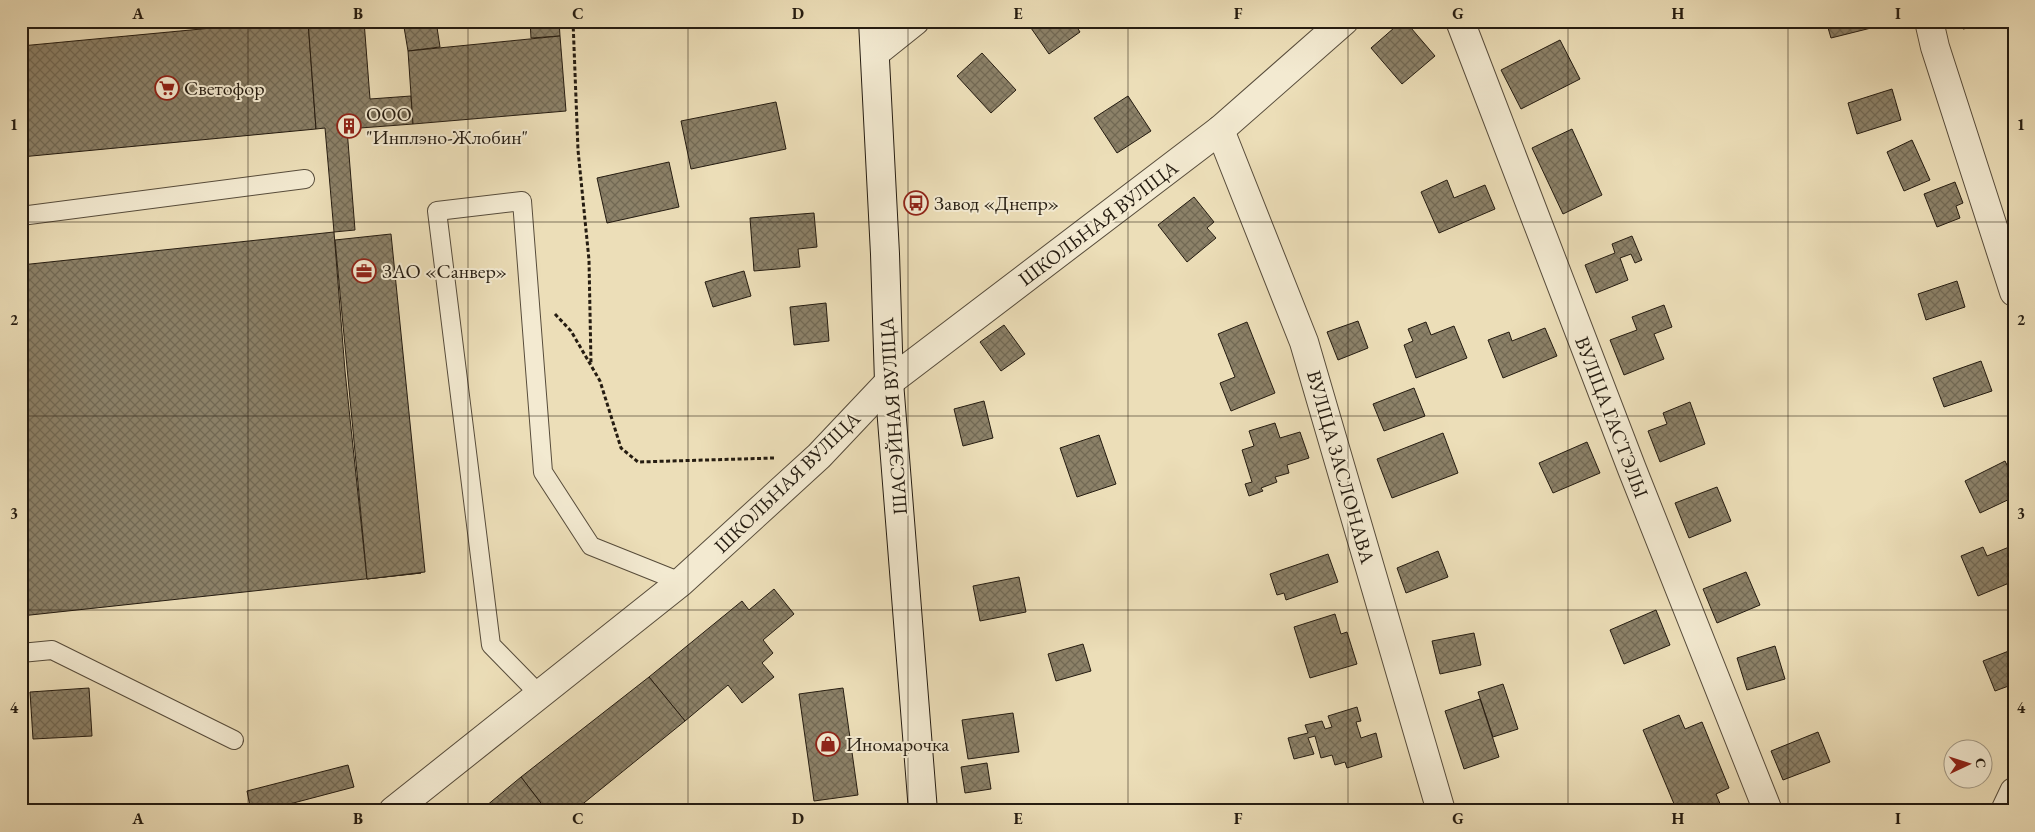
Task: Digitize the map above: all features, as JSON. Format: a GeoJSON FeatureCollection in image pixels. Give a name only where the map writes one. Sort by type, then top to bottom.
{"type":"FeatureCollection","features":[{"type":"Feature","properties":{"kind":"street","name":"ШАСЭЙНАЯ ВУЛІЦА"},"geometry":{"type":"LineString","coordinates":[[873,21],[885,254],[889,382],[923,811]]}},
{"type":"Feature","properties":{"kind":"street"},"geometry":{"type":"LineString","coordinates":[[875,53],[915,21]]}},
{"type":"Feature","properties":{"kind":"street","name":"ШКОЛЬНАЯ ВУЛІЦА"},"geometry":{"type":"LineString","coordinates":[[393,811],[681,582],[819,456],[889,382],[1220,130],[1344,21]]}},
{"type":"Feature","properties":{"kind":"street","name":"ВУЛІЦА ГАСТЭЛЫ"},"geometry":{"type":"LineString","coordinates":[[1460,21],[1628,459],[1768,811]]}},
{"type":"Feature","properties":{"kind":"street"},"geometry":{"type":"LineString","coordinates":[[1928,21],[2014,292]]}},
{"type":"Feature","properties":{"kind":"street","name":"ВУЛІЦА ЗАСЛОНАВА"},"geometry":{"type":"LineString","coordinates":[[1220,130],[1304,342],[1441,811]]}},
{"type":"Feature","properties":{"kind":"street"},"geometry":{"type":"LineString","coordinates":[[2005,811],[2014,792]]}},
{"type":"Feature","properties":{"kind":"lane"},"geometry":{"type":"LineString","coordinates":[[21,216],[305,179]]}},
{"type":"Feature","properties":{"kind":"lane"},"geometry":{"type":"LineString","coordinates":[[539,694],[491,645],[437,211],[522,201],[543,472],[591,546],[681,582]]}},
{"type":"Feature","properties":{"kind":"lane"},"geometry":{"type":"LineString","coordinates":[[21,653],[52,650],[234,740]]}},
{"type":"Feature","properties":{"kind":"path"},"geometry":{"type":"LineString","coordinates":[[573,21],[578,150],[589,260],[591,365]]}},
{"type":"Feature","properties":{"kind":"path"},"geometry":{"type":"LineString","coordinates":[[529,287],[571,331],[600,382],[621,448],[638,462],[819,456]]}},
{"type":"Feature","properties":{"kind":"building","name":"Светофор"},"geometry":{"type":"Polygon","coordinates":[[[286,21],[308,21],[316,129],[21,157],[21,46],[286,21]]]}},
{"type":"Feature","properties":{"kind":"building","name":"ООО \"Инплэно-Жлобин\""},"geometry":{"type":"Polygon","coordinates":[[[308,21],[364,21],[370,99],[411,96],[413,124],[347,129],[355,230],[334,232],[325,128],[316,129],[308,21]]]}},
{"type":"Feature","properties":{"kind":"building"},"geometry":{"type":"Polygon","coordinates":[[[403,21],[436,21],[440,47],[408,51],[403,21]]]}},
{"type":"Feature","properties":{"kind":"building"},"geometry":{"type":"Polygon","coordinates":[[[530,21],[559,21],[560,36],[531,38],[530,21]]]}},
{"type":"Feature","properties":{"kind":"building"},"geometry":{"type":"Polygon","coordinates":[[[1036,21],[1073,21],[1080,32],[1049,54],[1031,28],[1037,23],[1036,21]]]}},
{"type":"Feature","properties":{"kind":"building"},"geometry":{"type":"Polygon","coordinates":[[[1402,21],[1405,21],[1435,56],[1402,84],[1371,48],[1402,21]]]}},
{"type":"Feature","properties":{"kind":"building"},"geometry":{"type":"Polygon","coordinates":[[[1826,21],[1890,21],[1891,23],[1831,38],[1826,21]]]}},
{"type":"Feature","properties":{"kind":"building"},"geometry":{"type":"Polygon","coordinates":[[[1962,21],[2005,21],[1963,29],[1962,21]]]}},
{"type":"Feature","properties":{"kind":"building"},"geometry":{"type":"Polygon","coordinates":[[[560,36],[566,111],[413,124],[408,51],[560,36]]]}},
{"type":"Feature","properties":{"kind":"building"},"geometry":{"type":"Polygon","coordinates":[[[1560,40],[1580,79],[1521,109],[1501,70],[1560,40]]]}},
{"type":"Feature","properties":{"kind":"building"},"geometry":{"type":"Polygon","coordinates":[[[982,53],[1016,90],[991,113],[957,76],[982,53]]]}},
{"type":"Feature","properties":{"kind":"building"},"geometry":{"type":"Polygon","coordinates":[[[1892,89],[1901,120],[1857,134],[1848,103],[1892,89]]]}},
{"type":"Feature","properties":{"kind":"building"},"geometry":{"type":"Polygon","coordinates":[[[1128,96],[1151,131],[1117,153],[1094,118],[1128,96]]]}},
{"type":"Feature","properties":{"kind":"building"},"geometry":{"type":"Polygon","coordinates":[[[776,102],[786,149],[691,169],[681,121],[776,102]]]}},
{"type":"Feature","properties":{"kind":"building"},"geometry":{"type":"Polygon","coordinates":[[[2014,103],[2014,122],[2008,106],[2014,103]]]}},
{"type":"Feature","properties":{"kind":"building"},"geometry":{"type":"Polygon","coordinates":[[[1572,129],[1602,195],[1563,214],[1532,148],[1572,129]]]}},
{"type":"Feature","properties":{"kind":"building"},"geometry":{"type":"Polygon","coordinates":[[[1912,140],[1930,180],[1904,191],[1887,152],[1912,140]]]}},
{"type":"Feature","properties":{"kind":"building"},"geometry":{"type":"Polygon","coordinates":[[[669,162],[679,207],[607,223],[597,178],[669,162]]]}},
{"type":"Feature","properties":{"kind":"building"},"geometry":{"type":"Polygon","coordinates":[[[1447,180],[1454,198],[1485,185],[1495,209],[1439,233],[1421,192],[1447,180]]]}},
{"type":"Feature","properties":{"kind":"building"},"geometry":{"type":"Polygon","coordinates":[[[1955,182],[1963,203],[1956,206],[1960,218],[1937,227],[1924,194],[1955,182]]]}},
{"type":"Feature","properties":{"kind":"building"},"geometry":{"type":"Polygon","coordinates":[[[1194,197],[1214,222],[1207,228],[1216,238],[1187,262],[1158,225],[1194,197]]]}},
{"type":"Feature","properties":{"kind":"building"},"geometry":{"type":"Polygon","coordinates":[[[814,213],[817,247],[798,249],[800,267],[754,271],[750,218],[814,213]]]}},
{"type":"Feature","properties":{"kind":"building"},"geometry":{"type":"Polygon","coordinates":[[[334,232],[345,371],[367,579],[21,616],[21,265],[334,232]]]}},
{"type":"Feature","properties":{"kind":"building"},"geometry":{"type":"Polygon","coordinates":[[[391,234],[425,572],[367,579],[335,240],[391,234]]]}},
{"type":"Feature","properties":{"kind":"building"},"geometry":{"type":"Polygon","coordinates":[[[1632,236],[1642,260],[1635,263],[1631,254],[1620,258],[1628,280],[1596,293],[1585,265],[1615,253],[1612,244],[1632,236]]]}},
{"type":"Feature","properties":{"kind":"building"},"geometry":{"type":"Polygon","coordinates":[[[744,271],[751,296],[713,307],[705,282],[744,271]]]}},
{"type":"Feature","properties":{"kind":"building"},"geometry":{"type":"Polygon","coordinates":[[[1957,281],[1965,307],[1926,320],[1918,294],[1957,281]]]}},
{"type":"Feature","properties":{"kind":"building"},"geometry":{"type":"Polygon","coordinates":[[[826,303],[829,341],[794,345],[790,307],[826,303]]]}},
{"type":"Feature","properties":{"kind":"building"},"geometry":{"type":"Polygon","coordinates":[[[1664,305],[1672,327],[1654,334],[1664,359],[1624,375],[1610,340],[1637,330],[1632,317],[1664,305]]]}},
{"type":"Feature","properties":{"kind":"building"},"geometry":{"type":"Polygon","coordinates":[[[1358,321],[1368,348],[1338,360],[1327,332],[1358,321]]]}},
{"type":"Feature","properties":{"kind":"building"},"geometry":{"type":"Polygon","coordinates":[[[1247,322],[1275,393],[1231,411],[1220,383],[1235,377],[1218,334],[1247,322]]]}},
{"type":"Feature","properties":{"kind":"building"},"geometry":{"type":"Polygon","coordinates":[[[1426,322],[1431,335],[1454,326],[1467,358],[1416,378],[1404,345],[1413,341],[1408,329],[1426,322]]]}},
{"type":"Feature","properties":{"kind":"building"},"geometry":{"type":"Polygon","coordinates":[[[1004,325],[1025,354],[1001,371],[980,342],[1004,325]]]}},
{"type":"Feature","properties":{"kind":"building"},"geometry":{"type":"Polygon","coordinates":[[[1545,328],[1557,356],[1503,378],[1488,340],[1509,332],[1512,341],[1545,328]]]}},
{"type":"Feature","properties":{"kind":"building"},"geometry":{"type":"Polygon","coordinates":[[[1981,361],[1992,391],[1944,407],[1933,378],[1981,361]]]}},
{"type":"Feature","properties":{"kind":"building"},"geometry":{"type":"Polygon","coordinates":[[[1414,388],[1425,416],[1384,431],[1373,404],[1414,388]]]}},
{"type":"Feature","properties":{"kind":"building"},"geometry":{"type":"Polygon","coordinates":[[[984,401],[993,438],[963,446],[954,409],[984,401]]]}},
{"type":"Feature","properties":{"kind":"building"},"geometry":{"type":"Polygon","coordinates":[[[1690,402],[1705,444],[1660,462],[1648,431],[1667,424],[1663,413],[1690,402]]]}},
{"type":"Feature","properties":{"kind":"building"},"geometry":{"type":"Polygon","coordinates":[[[1275,423],[1280,438],[1300,432],[1309,458],[1287,465],[1289,473],[1275,477],[1277,482],[1261,488],[1263,491],[1249,496],[1245,484],[1252,482],[1242,450],[1254,446],[1249,431],[1275,423]]]}},
{"type":"Feature","properties":{"kind":"building"},"geometry":{"type":"Polygon","coordinates":[[[1443,433],[1458,473],[1392,498],[1377,459],[1443,433]]]}},
{"type":"Feature","properties":{"kind":"building"},"geometry":{"type":"Polygon","coordinates":[[[1099,435],[1116,484],[1077,497],[1060,448],[1099,435]]]}},
{"type":"Feature","properties":{"kind":"building"},"geometry":{"type":"Polygon","coordinates":[[[1587,442],[1600,473],[1553,493],[1539,463],[1587,442]]]}},
{"type":"Feature","properties":{"kind":"building"},"geometry":{"type":"Polygon","coordinates":[[[2005,461],[2014,479],[2011,482],[2014,487],[2014,497],[1980,513],[1965,481],[2005,461]]]}},
{"type":"Feature","properties":{"kind":"building"},"geometry":{"type":"Polygon","coordinates":[[[1717,487],[1731,521],[1689,538],[1675,503],[1717,487]]]}},
{"type":"Feature","properties":{"kind":"building"},"geometry":{"type":"Polygon","coordinates":[[[2014,545],[2014,581],[1978,596],[1961,556],[1983,547],[1987,556],[2014,545]]]}},
{"type":"Feature","properties":{"kind":"building"},"geometry":{"type":"Polygon","coordinates":[[[1438,551],[1448,577],[1406,593],[1397,568],[1438,551]]]}},
{"type":"Feature","properties":{"kind":"building"},"geometry":{"type":"Polygon","coordinates":[[[1328,554],[1338,582],[1286,600],[1284,593],[1277,595],[1270,574],[1328,554]]]}},
{"type":"Feature","properties":{"kind":"building"},"geometry":{"type":"Polygon","coordinates":[[[1746,572],[1760,605],[1717,623],[1703,589],[1746,572]]]}},
{"type":"Feature","properties":{"kind":"building"},"geometry":{"type":"Polygon","coordinates":[[[1019,577],[1026,612],[980,621],[973,586],[1019,577]]]}},
{"type":"Feature","properties":{"kind":"building"},"geometry":{"type":"Polygon","coordinates":[[[774,589],[794,614],[763,640],[773,653],[762,663],[774,677],[742,703],[728,685],[685,721],[649,677],[742,601],[749,610],[774,589]]]}},
{"type":"Feature","properties":{"kind":"building"},"geometry":{"type":"Polygon","coordinates":[[[1656,610],[1670,645],[1624,664],[1610,630],[1656,610]]]}},
{"type":"Feature","properties":{"kind":"building"},"geometry":{"type":"Polygon","coordinates":[[[1335,614],[1341,634],[1347,632],[1357,664],[1310,678],[1294,627],[1335,614]]]}},
{"type":"Feature","properties":{"kind":"building"},"geometry":{"type":"Polygon","coordinates":[[[1474,633],[1481,665],[1440,674],[1432,641],[1474,633]]]}},
{"type":"Feature","properties":{"kind":"building"},"geometry":{"type":"Polygon","coordinates":[[[1083,644],[1091,671],[1056,681],[1048,654],[1083,644]]]}},
{"type":"Feature","properties":{"kind":"building"},"geometry":{"type":"Polygon","coordinates":[[[1775,646],[1785,679],[1747,690],[1737,658],[1775,646]]]}},
{"type":"Feature","properties":{"kind":"building"},"geometry":{"type":"Polygon","coordinates":[[[2014,649],[2014,684],[1995,691],[1983,661],[2014,649]]]}},
{"type":"Feature","properties":{"kind":"building"},"geometry":{"type":"Polygon","coordinates":[[[649,677],[685,721],[574,811],[547,811],[521,777],[649,677]]]}},
{"type":"Feature","properties":{"kind":"building"},"geometry":{"type":"Polygon","coordinates":[[[1503,684],[1518,729],[1493,737],[1478,692],[1503,684]]]}},
{"type":"Feature","properties":{"kind":"building"},"geometry":{"type":"Polygon","coordinates":[[[89,688],[92,736],[33,739],[30,692],[89,688]]]}},
{"type":"Feature","properties":{"kind":"building","name":"Иномарочка"},"geometry":{"type":"Polygon","coordinates":[[[843,688],[858,795],[814,801],[799,694],[843,688]]]}},
{"type":"Feature","properties":{"kind":"building"},"geometry":{"type":"Polygon","coordinates":[[[1480,699],[1499,757],[1464,769],[1445,711],[1480,699]]]}},
{"type":"Feature","properties":{"kind":"building"},"geometry":{"type":"Polygon","coordinates":[[[1357,707],[1361,721],[1356,722],[1361,738],[1376,733],[1382,757],[1347,768],[1345,762],[1335,765],[1332,755],[1321,758],[1315,736],[1308,738],[1314,754],[1294,759],[1288,738],[1308,733],[1305,725],[1322,721],[1325,729],[1332,727],[1328,716],[1357,707]]]}},
{"type":"Feature","properties":{"kind":"building"},"geometry":{"type":"Polygon","coordinates":[[[1013,713],[1019,752],[968,759],[962,720],[1013,713]]]}},
{"type":"Feature","properties":{"kind":"building"},"geometry":{"type":"Polygon","coordinates":[[[1679,715],[1685,729],[1702,722],[1729,788],[1716,794],[1723,811],[1677,811],[1643,730],[1679,715]]]}},
{"type":"Feature","properties":{"kind":"building"},"geometry":{"type":"Polygon","coordinates":[[[1818,732],[1830,762],[1783,780],[1771,751],[1818,732]]]}},
{"type":"Feature","properties":{"kind":"building"},"geometry":{"type":"Polygon","coordinates":[[[987,763],[991,789],[965,793],[961,767],[987,763]]]}},
{"type":"Feature","properties":{"kind":"building"},"geometry":{"type":"Polygon","coordinates":[[[348,765],[354,787],[263,811],[251,811],[247,791],[348,765]]]}},
{"type":"Feature","properties":{"kind":"building"},"geometry":{"type":"Polygon","coordinates":[[[521,777],[547,811],[480,811],[521,777]]]}},
{"type":"Feature","properties":{"kind":"place","name":"Светофор"},"geometry":{"type":"Point","coordinates":[167,88]}},
{"type":"Feature","properties":{"kind":"place","name":"ООО \"Инплэно-Жлобин\""},"geometry":{"type":"Point","coordinates":[349,126]}},
{"type":"Feature","properties":{"kind":"place","name":"Завод «Днепр»"},"geometry":{"type":"Point","coordinates":[916,203]}},
{"type":"Feature","properties":{"kind":"place","name":"ЗАО «Санвер»"},"geometry":{"type":"Point","coordinates":[364,271]}},
{"type":"Feature","properties":{"kind":"place","name":"Иномарочка"},"geometry":{"type":"Point","coordinates":[828,744]}}]}
